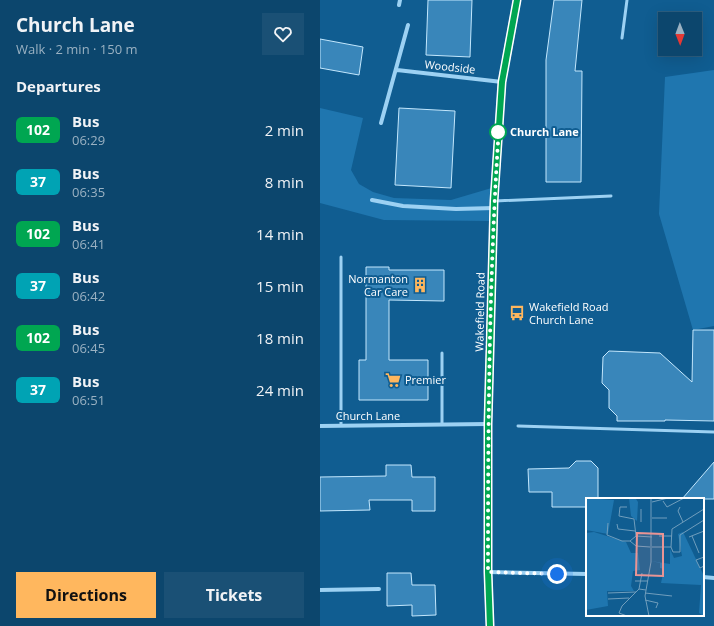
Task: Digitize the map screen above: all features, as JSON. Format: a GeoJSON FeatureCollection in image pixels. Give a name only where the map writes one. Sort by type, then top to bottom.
{"type":"FeatureCollection","features":[{"type":"Feature","properties":{"kind":"street","name":"Wakefield Road"},"geometry":{"type":"LineString","coordinates":[[490,626],[488,572],[488,424],[494,204],[502,82],[517,0]]}},
{"type":"Feature","properties":{"kind":"street"},"geometry":{"type":"LineString","coordinates":[[381,123],[397,70],[408,25]]}},
{"type":"Feature","properties":{"kind":"street","name":"Woodside"},"geometry":{"type":"LineString","coordinates":[[397,70],[502,82]]}},
{"type":"Feature","properties":{"kind":"street"},"geometry":{"type":"LineString","coordinates":[[372,200],[403,206],[456,209],[494,204]]}},
{"type":"Feature","properties":{"kind":"street","name":"Church Lane"},"geometry":{"type":"LineString","coordinates":[[320,426],[488,424]]}},
{"type":"Feature","properties":{"kind":"street"},"geometry":{"type":"LineString","coordinates":[[488,572],[586,574]]}},
{"type":"Feature","properties":{"kind":"street"},"geometry":{"type":"LineString","coordinates":[[704,577],[714,578]]}},
{"type":"Feature","properties":{"kind":"street"},"geometry":{"type":"LineString","coordinates":[[320,590],[379,589]]}},
{"type":"Feature","properties":{"kind":"lane"},"geometry":{"type":"LineString","coordinates":[[622,38],[627,0]]}},
{"type":"Feature","properties":{"kind":"lane"},"geometry":{"type":"LineString","coordinates":[[494,204],[611,196]]}},
{"type":"Feature","properties":{"kind":"lane"},"geometry":{"type":"LineString","coordinates":[[341,257],[341,425]]}},
{"type":"Feature","properties":{"kind":"lane"},"geometry":{"type":"LineString","coordinates":[[442,353],[442,424]]}},
{"type":"Feature","properties":{"kind":"lane"},"geometry":{"type":"LineString","coordinates":[[518,426],[714,432]]}},
{"type":"Feature","properties":{"kind":"shaded area"},"geometry":{"type":"Polygon","coordinates":[[[714,70],[714,326],[693,330],[659,214],[665,77],[714,70]]]}},
{"type":"Feature","properties":{"kind":"shaded area"},"geometry":{"type":"Polygon","coordinates":[[[320,108],[363,118],[351,170],[359,184],[373,192],[394,198],[451,200],[495,187],[493,221],[384,220],[320,203],[320,108]]]}},
{"type":"Feature","properties":{"kind":"building"},"geometry":{"type":"Polygon","coordinates":[[[428,0],[472,0],[470,57],[426,55],[428,0]]]}},
{"type":"Feature","properties":{"kind":"building"},"geometry":{"type":"Polygon","coordinates":[[[554,0],[582,0],[575,71],[582,71],[581,182],[546,182],[546,60],[554,0]]]}},
{"type":"Feature","properties":{"kind":"building"},"geometry":{"type":"Polygon","coordinates":[[[320,39],[363,47],[359,75],[320,68],[320,39]]]}},
{"type":"Feature","properties":{"kind":"building"},"geometry":{"type":"Polygon","coordinates":[[[399,108],[455,111],[451,188],[395,185],[399,108]]]}},
{"type":"Feature","properties":{"kind":"building"},"geometry":{"type":"Polygon","coordinates":[[[366,267],[389,267],[389,270],[444,270],[444,301],[389,300],[389,360],[428,360],[428,400],[359,400],[359,360],[366,360],[366,267]]]}},
{"type":"Feature","properties":{"kind":"building"},"geometry":{"type":"Polygon","coordinates":[[[693,330],[714,330],[714,421],[617,421],[617,416],[609,408],[609,390],[602,383],[603,357],[609,351],[660,353],[692,382],[693,330]]]}},
{"type":"Feature","properties":{"kind":"building"},"geometry":{"type":"Polygon","coordinates":[[[576,461],[591,461],[598,468],[598,498],[586,498],[586,507],[552,507],[552,492],[529,492],[528,469],[569,468],[576,461]]]}},
{"type":"Feature","properties":{"kind":"building"},"geometry":{"type":"Polygon","coordinates":[[[714,462],[714,499],[683,498],[714,462]]]}},
{"type":"Feature","properties":{"kind":"building"},"geometry":{"type":"Polygon","coordinates":[[[386,465],[411,465],[412,477],[435,477],[435,511],[412,511],[412,500],[369,500],[370,510],[320,511],[320,477],[386,476],[386,465]]]}},
{"type":"Feature","properties":{"kind":"building"},"geometry":{"type":"Polygon","coordinates":[[[387,573],[411,573],[412,585],[435,585],[436,615],[412,616],[412,605],[387,606],[387,573]]]}},
{"type":"Feature","properties":{"kind":"bus line","name":"102"},"geometry":{"type":"LineString","coordinates":[[490,626],[488,572],[488,424],[494,201],[502,82],[517,0]]}},
{"type":"Feature","properties":{"kind":"place","name":"Church Lane"},"geometry":{"type":"Point","coordinates":[498,132]}},
{"type":"Feature","properties":{"kind":"place","name":"Normanton Car Care"},"geometry":{"type":"Point","coordinates":[420,285]}},
{"type":"Feature","properties":{"kind":"place","name":"Wakefield Road Church Lane"},"geometry":{"type":"Point","coordinates":[517,313]}},
{"type":"Feature","properties":{"kind":"place","name":"Premier"},"geometry":{"type":"Point","coordinates":[393,380]}},
{"type":"Feature","properties":{"kind":"route"},"geometry":{"type":"LineString","coordinates":[[498,132],[499,127],[494,201],[488,424],[488,572],[557,574]]}}]}
